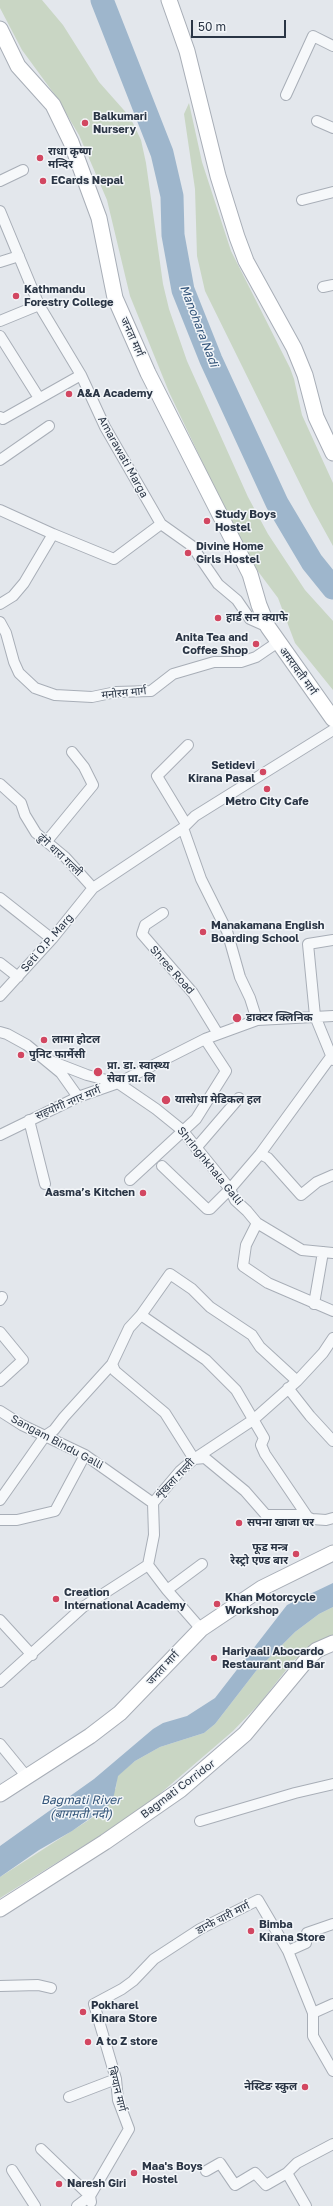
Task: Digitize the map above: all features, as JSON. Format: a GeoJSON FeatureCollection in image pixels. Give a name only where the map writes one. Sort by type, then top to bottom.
{"type":"FeatureCollection","features":[{"type":"Feature","properties":{"kind":"main road"},"geometry":{"type":"LineString","coordinates":[[169,0],[187,51],[218,176],[237,237],[246,261],[294,348],[305,375],[316,416],[333,453]]}},
{"type":"Feature","properties":{"kind":"main road","name":"जनता मार्ग"},"geometry":{"type":"LineString","coordinates":[[0,29],[18,66],[53,105],[71,142],[99,218],[118,305],[148,373],[250,574],[259,605],[268,627],[278,642]]}},
{"type":"Feature","properties":{"kind":"main road","name":"अमरावती मार्ग"},"geometry":{"type":"LineString","coordinates":[[278,642],[333,719]]}},
{"type":"Feature","properties":{"kind":"main road","name":"जनता मार्ग"},"geometry":{"type":"LineString","coordinates":[[0,1794],[90,1736],[120,1713],[201,1629],[262,1588],[333,1553]]}},
{"type":"Feature","properties":{"kind":"main road","name":"Bagmati Corridor"},"geometry":{"type":"LineString","coordinates":[[0,1909],[99,1846],[180,1790],[245,1734],[309,1657],[317,1650],[332,1645]]}},
{"type":"Feature","properties":{"kind":"street"},"geometry":{"type":"LineString","coordinates":[[286,95],[313,36],[333,46]]}},
{"type":"Feature","properties":{"kind":"street"},"geometry":{"type":"LineString","coordinates":[[317,121],[333,128]]}},
{"type":"Feature","properties":{"kind":"street"},"geometry":{"type":"LineString","coordinates":[[0,181],[22,170]]}},
{"type":"Feature","properties":{"kind":"street"},"geometry":{"type":"LineString","coordinates":[[302,200],[333,192]]}},
{"type":"Feature","properties":{"kind":"street","name":"Amarawati Marga"},"geometry":{"type":"LineString","coordinates":[[0,211],[39,306],[81,375],[105,427],[161,524],[192,546],[218,584],[237,600],[250,619],[268,627]]}},
{"type":"Feature","properties":{"kind":"street"},"geometry":{"type":"LineString","coordinates":[[0,262],[19,256]]}},
{"type":"Feature","properties":{"kind":"street"},"geometry":{"type":"LineString","coordinates":[[0,321],[39,306]]}},
{"type":"Feature","properties":{"kind":"street"},"geometry":{"type":"LineString","coordinates":[[0,336],[39,398]]}},
{"type":"Feature","properties":{"kind":"street"},"geometry":{"type":"LineString","coordinates":[[0,417],[3,419],[81,375]]}},
{"type":"Feature","properties":{"kind":"street"},"geometry":{"type":"LineString","coordinates":[[0,460],[49,426]]}},
{"type":"Feature","properties":{"kind":"street"},"geometry":{"type":"LineString","coordinates":[[0,510],[52,534],[114,559],[161,524]]}},
{"type":"Feature","properties":{"kind":"street"},"geometry":{"type":"LineString","coordinates":[[0,604],[13,596],[24,583],[52,534]]}},
{"type":"Feature","properties":{"kind":"street","name":"मनोरम मार्ग"},"geometry":{"type":"LineString","coordinates":[[0,622],[6,634],[19,674],[35,688],[56,695],[92,697],[116,692],[151,691],[173,674],[214,662],[241,662],[256,657],[278,642]]}},
{"type":"Feature","properties":{"kind":"street","name":"Seti O.P. Marg"},"geometry":{"type":"LineString","coordinates":[[0,996],[18,977],[29,962],[52,939],[93,888],[185,826],[195,816],[333,730]]}},
{"type":"Feature","properties":{"kind":"street"},"geometry":{"type":"LineString","coordinates":[[188,746],[157,776],[185,826],[201,879],[227,931],[240,976],[250,998],[257,1020]]}},
{"type":"Feature","properties":{"kind":"street"},"geometry":{"type":"LineString","coordinates":[[47,841],[93,784],[84,767],[72,752]]}},
{"type":"Feature","properties":{"kind":"street","name":"ढुंगे धारा गल्ली"},"geometry":{"type":"LineString","coordinates":[[0,784],[21,803],[25,815],[36,833],[47,841],[93,888]]}},
{"type":"Feature","properties":{"kind":"street"},"geometry":{"type":"LineString","coordinates":[[0,898],[52,939]]}},
{"type":"Feature","properties":{"kind":"street","name":"Shree Road"},"geometry":{"type":"LineString","coordinates":[[163,913],[145,925],[142,934],[193,993],[218,1034]]}},
{"type":"Feature","properties":{"kind":"street"},"geometry":{"type":"LineString","coordinates":[[162,1166],[207,1209],[210,1209],[230,1189],[260,1154],[332,1059],[315,1016],[308,944],[333,940]]}},
{"type":"Feature","properties":{"kind":"street"},"geometry":{"type":"LineString","coordinates":[[0,963],[18,977]]}},
{"type":"Feature","properties":{"kind":"street","name":"सहयोगी नगर मार्ग"},"geometry":{"type":"LineString","coordinates":[[0,1135],[78,1097],[118,1083],[205,1039],[257,1020],[333,1016]]}},
{"type":"Feature","properties":{"kind":"street"},"geometry":{"type":"LineString","coordinates":[[0,1032],[7,1034],[27,1045],[43,1058],[61,1073],[78,1097]]}},
{"type":"Feature","properties":{"kind":"street"},"geometry":{"type":"LineString","coordinates":[[130,1180],[182,1130],[196,1119],[226,1070],[205,1039]]}},
{"type":"Feature","properties":{"kind":"street","name":"Shringhkhala Galli"},"geometry":{"type":"LineString","coordinates":[[43,1058],[87,1075],[118,1083],[156,1109],[182,1130],[230,1189],[235,1200],[247,1210],[257,1223],[302,1250],[328,1253]]}},
{"type":"Feature","properties":{"kind":"street"},"geometry":{"type":"LineString","coordinates":[[196,1148],[239,1098]]}},
{"type":"Feature","properties":{"kind":"street"},"geometry":{"type":"LineString","coordinates":[[29,1120],[45,1184]]}},
{"type":"Feature","properties":{"kind":"street"},"geometry":{"type":"LineString","coordinates":[[260,1154],[268,1158],[301,1195],[317,1182],[333,1175]]}},
{"type":"Feature","properties":{"kind":"street"},"geometry":{"type":"LineString","coordinates":[[257,1223],[246,1245],[243,1266],[268,1283],[333,1311]]}},
{"type":"Feature","properties":{"kind":"street"},"geometry":{"type":"LineString","coordinates":[[314,1304],[328,1253]]}},
{"type":"Feature","properties":{"kind":"street"},"geometry":{"type":"LineString","coordinates":[[0,1500],[45,1436],[54,1430],[64,1416],[112,1364],[129,1328],[141,1316],[170,1274],[192,1289],[210,1307],[252,1335],[260,1347],[297,1381]]}},
{"type":"Feature","properties":{"kind":"street"},"geometry":{"type":"LineString","coordinates":[[141,1316],[206,1360],[223,1375],[236,1390],[264,1438],[261,1445],[265,1454],[307,1516]]}},
{"type":"Feature","properties":{"kind":"street"},"geometry":{"type":"LineString","coordinates":[[0,1332],[23,1360],[0,1381]]}},
{"type":"Feature","properties":{"kind":"street","name":"शृंखला गल्ली"},"geometry":{"type":"LineString","coordinates":[[148,1565],[154,1535],[152,1503],[180,1471],[194,1459],[253,1420],[297,1381],[323,1353],[333,1338]]}},
{"type":"Feature","properties":{"kind":"street"},"geometry":{"type":"LineString","coordinates":[[112,1364],[115,1371],[165,1413],[194,1459],[205,1458],[245,1491],[266,1516],[288,1514],[307,1516],[312,1519],[326,1520],[333,1518]]}},
{"type":"Feature","properties":{"kind":"street"},"geometry":{"type":"LineString","coordinates":[[288,1388],[310,1416],[333,1441]]}},
{"type":"Feature","properties":{"kind":"street","name":"Sangam Bindu Galli"},"geometry":{"type":"LineString","coordinates":[[0,1411],[45,1436],[85,1455],[152,1503]]}},
{"type":"Feature","properties":{"kind":"street"},"geometry":{"type":"LineString","coordinates":[[0,1520],[17,1520],[55,1511],[85,1455]]}},
{"type":"Feature","properties":{"kind":"street"},"geometry":{"type":"LineString","coordinates":[[167,1590],[202,1564]]}},
{"type":"Feature","properties":{"kind":"street"},"geometry":{"type":"LineString","coordinates":[[0,1682],[87,1605],[148,1565],[167,1590],[201,1629]]}},
{"type":"Feature","properties":{"kind":"street"},"geometry":{"type":"LineString","coordinates":[[0,1620],[32,1655]]}},
{"type":"Feature","properties":{"kind":"street"},"geometry":{"type":"LineString","coordinates":[[0,1744],[27,1777]]}},
{"type":"Feature","properties":{"kind":"street"},"geometry":{"type":"LineString","coordinates":[[200,1821],[295,1793],[333,1784]]}},
{"type":"Feature","properties":{"kind":"street","name":"डान्फे चारी मार्ग"},"geometry":{"type":"LineString","coordinates":[[94,2004],[122,1989],[154,1959],[179,1941],[258,1900],[288,1951],[313,2013],[314,2036],[332,2068]]}},
{"type":"Feature","properties":{"kind":"street"},"geometry":{"type":"LineString","coordinates":[[288,1951],[306,1943],[307,1933],[333,1924]]}},
{"type":"Feature","properties":{"kind":"street"},"geometry":{"type":"LineString","coordinates":[[0,1986],[38,1985],[51,1988]]}},
{"type":"Feature","properties":{"kind":"street","name":"बिग्यान मार्ग"},"geometry":{"type":"LineString","coordinates":[[77,2206],[90,2199],[129,2129],[118,2100],[116,2079],[94,2004]]}},
{"type":"Feature","properties":{"kind":"street"},"geometry":{"type":"LineString","coordinates":[[313,2013],[333,2004]]}},
{"type":"Feature","properties":{"kind":"street"},"geometry":{"type":"LineString","coordinates":[[69,2097],[116,2079]]}},
{"type":"Feature","properties":{"kind":"street"},"geometry":{"type":"LineString","coordinates":[[206,2171],[220,2164],[235,2185],[255,2173],[266,2185],[287,2173],[297,2163],[333,2144]]}},
{"type":"Feature","properties":{"kind":"street"},"geometry":{"type":"LineString","coordinates":[[41,2149],[90,2199]]}},
{"type":"Feature","properties":{"kind":"street"},"geometry":{"type":"LineString","coordinates":[[12,2170],[35,2206]]}},
{"type":"Feature","properties":{"kind":"street"},"geometry":{"type":"LineString","coordinates":[[287,2173],[306,2206]]}},
{"type":"Feature","properties":{"kind":"green space"},"geometry":{"type":"Polygon","coordinates":[[[0,0],[42,0],[63,25],[99,82],[130,117],[141,140],[146,163],[163,284],[169,309],[187,361],[248,497],[268,534],[305,590],[333,621],[333,690],[295,643],[278,598],[248,558],[169,392],[130,296],[107,200],[79,135],[55,95],[22,50],[0,8],[0,0]]]}},
{"type":"Feature","properties":{"kind":"green space"},"geometry":{"type":"Polygon","coordinates":[[[189,103],[202,162],[231,251],[290,368],[302,415],[333,483],[333,546],[311,506],[205,291],[197,256],[195,189],[184,114],[189,103]]]}},
{"type":"Feature","properties":{"kind":"green space"},"geometry":{"type":"Polygon","coordinates":[[[333,1607],[333,1635],[294,1660],[260,1703],[233,1731],[141,1810],[0,1898],[0,1877],[95,1816],[116,1788],[117,1776],[135,1761],[160,1747],[204,1733],[215,1724],[256,1671],[295,1632],[319,1614],[333,1607]]]}},
{"type":"Feature","properties":{"kind":"water","name":"Bagmati River (बागमती नदी)"},"geometry":{"type":"Polygon","coordinates":[[[333,1583],[333,1607],[319,1614],[295,1632],[256,1671],[215,1724],[204,1733],[160,1747],[135,1761],[118,1776],[114,1795],[109,1805],[72,1831],[39,1850],[0,1877],[0,1846],[94,1779],[153,1729],[163,1723],[187,1716],[215,1698],[287,1605],[333,1583]]]}},
{"type":"Feature","properties":{"kind":"waterway","name":"Manohara Nadi"},"geometry":{"type":"LineString","coordinates":[[102,0],[162,153],[172,196],[173,235],[183,290],[211,360],[277,503],[312,562],[333,588]]}},
{"type":"Feature","properties":{"kind":"place","name":"Balkumari Nursery"},"geometry":{"type":"Point","coordinates":[85,123]}},
{"type":"Feature","properties":{"kind":"place","name":"राधा कृष्ण मन्दिर"},"geometry":{"type":"Point","coordinates":[40,158]}},
{"type":"Feature","properties":{"kind":"place","name":"ECards Nepal"},"geometry":{"type":"Point","coordinates":[43,181]}},
{"type":"Feature","properties":{"kind":"place","name":"Kathmandu Forestry College"},"geometry":{"type":"Point","coordinates":[16,296]}},
{"type":"Feature","properties":{"kind":"place","name":"A&A Academy"},"geometry":{"type":"Point","coordinates":[69,394]}},
{"type":"Feature","properties":{"kind":"place","name":"Study Boys Hostel"},"geometry":{"type":"Point","coordinates":[207,521]}},
{"type":"Feature","properties":{"kind":"place","name":"Divine Home Girls Hostel"},"geometry":{"type":"Point","coordinates":[188,553]}},
{"type":"Feature","properties":{"kind":"place","name":"हार्ड सन क्याफे"},"geometry":{"type":"Point","coordinates":[218,618]}},
{"type":"Feature","properties":{"kind":"place","name":"Anita Tea and Coffee Shop"},"geometry":{"type":"Point","coordinates":[256,644]}},
{"type":"Feature","properties":{"kind":"place","name":"Setidevi Kirana Pasal"},"geometry":{"type":"Point","coordinates":[263,772]}},
{"type":"Feature","properties":{"kind":"place","name":"Metro City Cafe"},"geometry":{"type":"Point","coordinates":[267,789]}},
{"type":"Feature","properties":{"kind":"place","name":"Manakamana English Boarding School"},"geometry":{"type":"Point","coordinates":[203,932]}},
{"type":"Feature","properties":{"kind":"place","name":"डाक्टर क्लिनिक"},"geometry":{"type":"Point","coordinates":[237,1018]}},
{"type":"Feature","properties":{"kind":"place","name":"लामा होटल"},"geometry":{"type":"Point","coordinates":[44,1040]}},
{"type":"Feature","properties":{"kind":"place","name":"पुनिट फार्मेसी"},"geometry":{"type":"Point","coordinates":[21,1055]}},
{"type":"Feature","properties":{"kind":"place","name":"प्रा. डा. स्वास्थ्य सेवा प्रा. लि"},"geometry":{"type":"Point","coordinates":[98,1072]}},
{"type":"Feature","properties":{"kind":"place","name":"यासोधा मेडिकल हल"},"geometry":{"type":"Point","coordinates":[166,1100]}},
{"type":"Feature","properties":{"kind":"place","name":"Aasma’s Kitchen"},"geometry":{"type":"Point","coordinates":[143,1193]}},
{"type":"Feature","properties":{"kind":"place","name":"सपना खाजा घर"},"geometry":{"type":"Point","coordinates":[239,1523]}},
{"type":"Feature","properties":{"kind":"place","name":"फूड मन्त्र रेस्ट्रो एण्ड बार"},"geometry":{"type":"Point","coordinates":[296,1554]}},
{"type":"Feature","properties":{"kind":"place","name":"Creation International Academy"},"geometry":{"type":"Point","coordinates":[56,1599]}},
{"type":"Feature","properties":{"kind":"place","name":"Khan Motorcycle Workshop"},"geometry":{"type":"Point","coordinates":[217,1604]}},
{"type":"Feature","properties":{"kind":"place","name":"Hariyaali Abocardo Restaurant and Bar"},"geometry":{"type":"Point","coordinates":[214,1658]}},
{"type":"Feature","properties":{"kind":"place","name":"Bimba Kirana Store"},"geometry":{"type":"Point","coordinates":[251,1931]}},
{"type":"Feature","properties":{"kind":"place","name":"Pokharel Kinara Store"},"geometry":{"type":"Point","coordinates":[83,2012]}},
{"type":"Feature","properties":{"kind":"place","name":"A to Z store"},"geometry":{"type":"Point","coordinates":[88,2042]}},
{"type":"Feature","properties":{"kind":"place","name":"नेस्टिङ स्कुल"},"geometry":{"type":"Point","coordinates":[305,2087]}},
{"type":"Feature","properties":{"kind":"place","name":"Maa's Boys Hostel"},"geometry":{"type":"Point","coordinates":[134,2173]}},
{"type":"Feature","properties":{"kind":"place","name":"Naresh Giri"},"geometry":{"type":"Point","coordinates":[59,2184]}}]}
